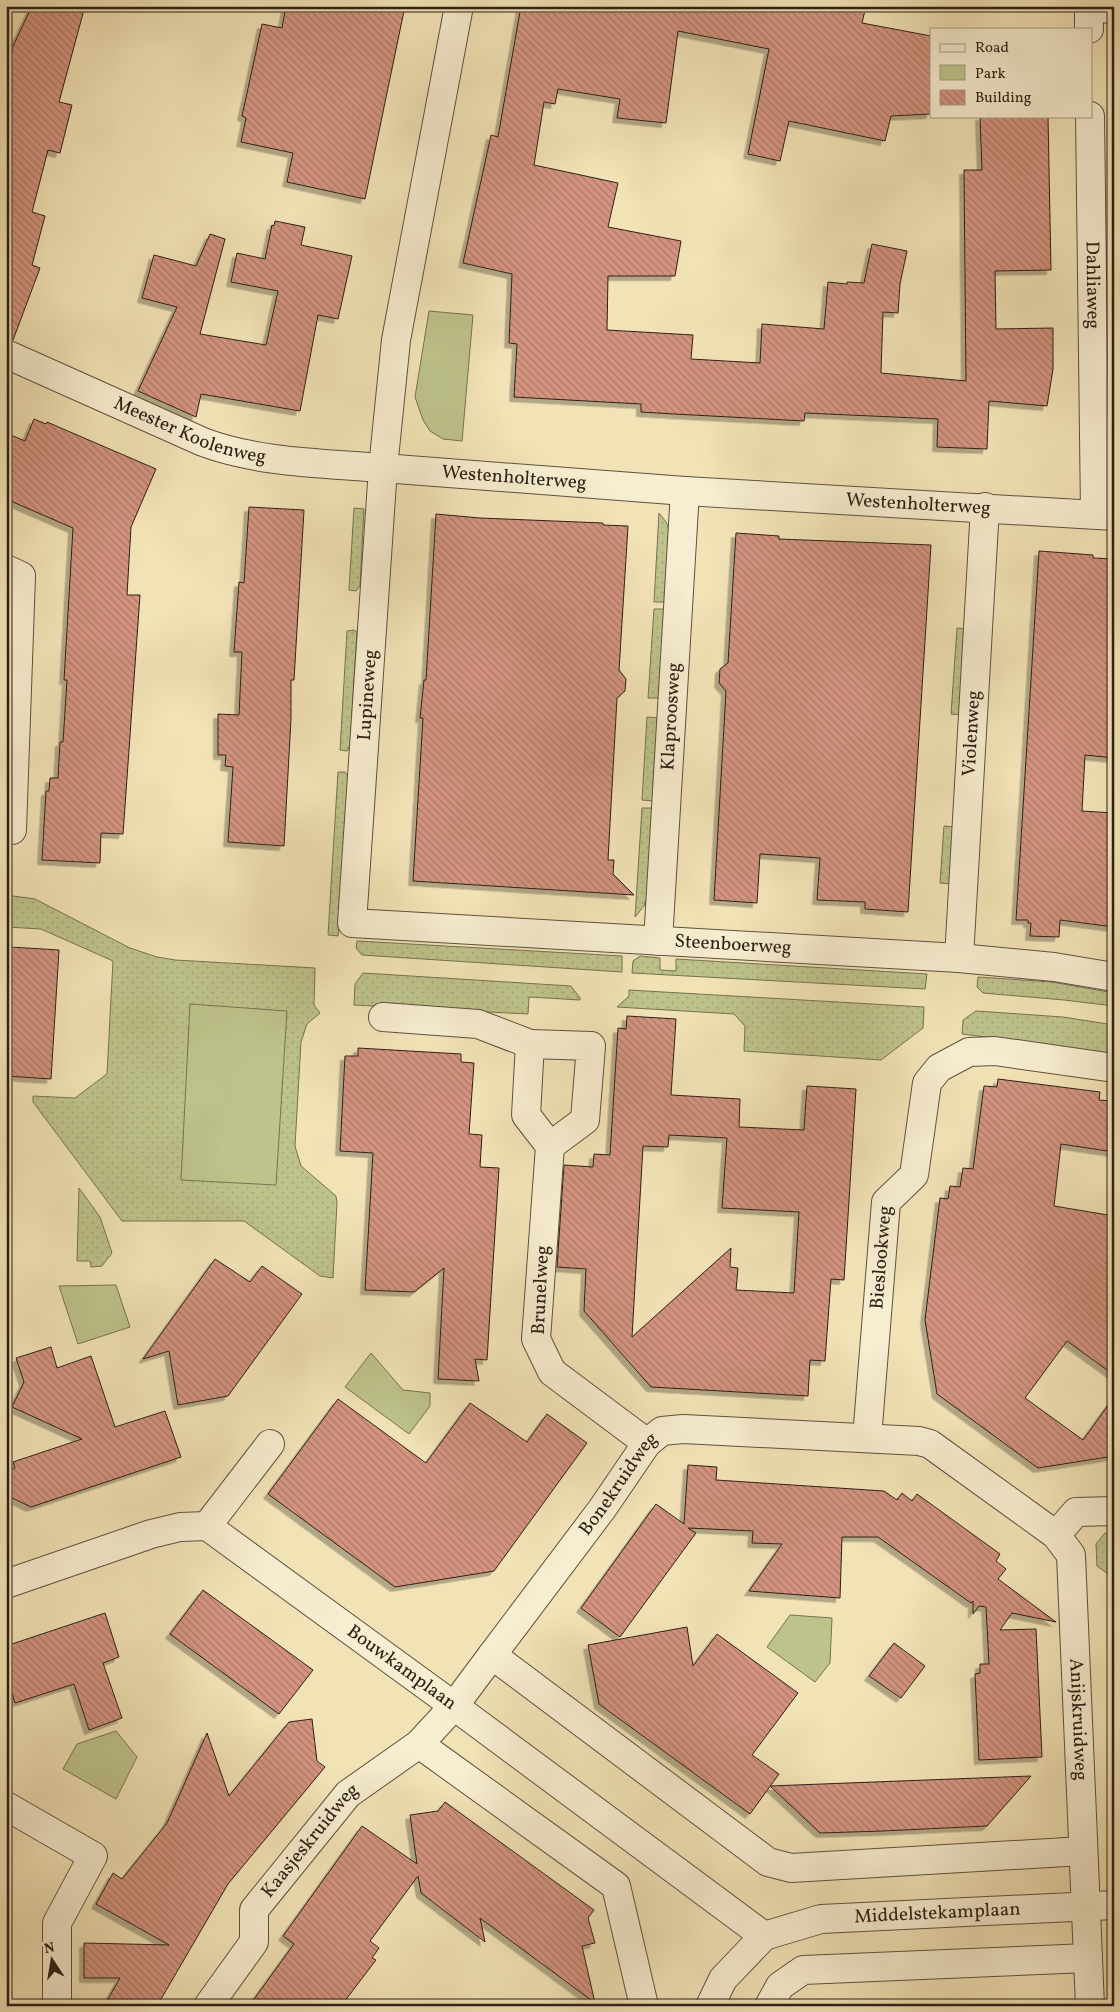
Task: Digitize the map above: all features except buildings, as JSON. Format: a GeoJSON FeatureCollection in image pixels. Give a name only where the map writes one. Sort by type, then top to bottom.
{"type":"FeatureCollection","features":[{"type":"Feature","properties":{"kind":"street"},"geometry":{"type":"LineString","coordinates":[[383,468],[396,340],[459,6]]}},
{"type":"Feature","properties":{"kind":"street"},"geometry":{"type":"LineString","coordinates":[[1089,6],[1089,28]]}},
{"type":"Feature","properties":{"kind":"street"},"geometry":{"type":"LineString","coordinates":[[1094,6],[1114,10]]}},
{"type":"Feature","properties":{"kind":"street","name":"Dahliaweg"},"geometry":{"type":"LineString","coordinates":[[1090,118],[1104,515]]}},
{"type":"Feature","properties":{"kind":"street","name":"Meester Koolenweg"},"geometry":{"type":"LineString","coordinates":[[6,354],[226,451],[255,456],[383,468]]}},
{"type":"Feature","properties":{"kind":"street","name":"Westenholterweg"},"geometry":{"type":"LineString","coordinates":[[383,468],[685,491],[1104,515]]}},
{"type":"Feature","properties":{"kind":"street","name":"Lupineweg"},"geometry":{"type":"LineString","coordinates":[[352,923],[383,468]]}},
{"type":"Feature","properties":{"kind":"street","name":"Klaproosweg"},"geometry":{"type":"LineString","coordinates":[[658,941],[685,491]]}},
{"type":"Feature","properties":{"kind":"street","name":"Violenweg"},"geometry":{"type":"LineString","coordinates":[[959,958],[986,507]]}},
{"type":"Feature","properties":{"kind":"street"},"geometry":{"type":"LineString","coordinates":[[6,568],[21,576],[12,830]]}},
{"type":"Feature","properties":{"kind":"street","name":"Steenboerweg"},"geometry":{"type":"LineString","coordinates":[[352,923],[959,958],[1054,967],[1114,977]]}},
{"type":"Feature","properties":{"kind":"street"},"geometry":{"type":"LineString","coordinates":[[383,1017],[478,1024],[530,1044],[591,1046],[585,1120],[550,1146],[526,1115],[530,1044]]}},
{"type":"Feature","properties":{"kind":"street","name":"Bieslookweg"},"geometry":{"type":"LineString","coordinates":[[868,1438],[886,1202],[914,1175],[927,1083],[939,1068],[969,1052],[995,1051],[1114,1068]]}},
{"type":"Feature","properties":{"kind":"street","name":"Brunelweg"},"geometry":{"type":"LineString","coordinates":[[550,1146],[536,1339],[552,1372],[647,1443]]}},
{"type":"Feature","properties":{"kind":"street","name":"Bonekruidweg"},"geometry":{"type":"LineString","coordinates":[[454,1706],[602,1509],[647,1443],[662,1431],[683,1429],[868,1438]]}},
{"type":"Feature","properties":{"kind":"street","name":"Anijskruidweg"},"geometry":{"type":"LineString","coordinates":[[868,1438],[919,1441],[930,1444],[1056,1535],[1071,1555],[1090,2006]]}},
{"type":"Feature","properties":{"kind":"street"},"geometry":{"type":"LineString","coordinates":[[6,1584],[150,1534],[180,1527],[207,1526],[270,1444]]}},
{"type":"Feature","properties":{"kind":"street"},"geometry":{"type":"LineString","coordinates":[[1056,1535],[1076,1512],[1114,1511]]}},
{"type":"Feature","properties":{"kind":"street","name":"Bouwkamplaan"},"geometry":{"type":"LineString","coordinates":[[207,1526],[764,1936]]}},
{"type":"Feature","properties":{"kind":"street"},"geometry":{"type":"LineString","coordinates":[[492,1655],[768,1862],[791,1868],[1083,1851]]}},
{"type":"Feature","properties":{"kind":"street","name":"Kaasjeskruidweg"},"geometry":{"type":"LineString","coordinates":[[208,2006],[254,1942],[254,1910],[260,1901],[348,1794],[419,1744],[454,1706]]}},
{"type":"Feature","properties":{"kind":"street"},"geometry":{"type":"LineString","coordinates":[[419,1744],[616,1886],[644,2006]]}},
{"type":"Feature","properties":{"kind":"street"},"geometry":{"type":"LineString","coordinates":[[6,1806],[93,1856],[57,1923],[57,2006]]}},
{"type":"Feature","properties":{"kind":"street","name":"Middelstekamplaan"},"geometry":{"type":"LineString","coordinates":[[764,1936],[821,1919],[1114,1905]]}},
{"type":"Feature","properties":{"kind":"street"},"geometry":{"type":"LineString","coordinates":[[710,2006],[724,1979],[764,1936]]}},
{"type":"Feature","properties":{"kind":"street"},"geometry":{"type":"LineString","coordinates":[[775,1996],[804,1970],[1088,1958]]}},
{"type":"Feature","properties":{"kind":"green space"},"geometry":{"type":"Polygon","coordinates":[[[429,311],[473,315],[462,441],[443,439],[430,431],[423,420],[415,397],[429,311]]]}},
{"type":"Feature","properties":{"kind":"green space"},"geometry":{"type":"Polygon","coordinates":[[[354,508],[364,509],[360,586],[356,591],[349,590],[354,508]]]}},
{"type":"Feature","properties":{"kind":"green space"},"geometry":{"type":"Polygon","coordinates":[[[659,513],[669,529],[666,602],[654,602],[659,513]]]}},
{"type":"Feature","properties":{"kind":"green space"},"geometry":{"type":"Polygon","coordinates":[[[654,609],[665,609],[660,698],[648,698],[654,609]]]}},
{"type":"Feature","properties":{"kind":"green space"},"geometry":{"type":"Polygon","coordinates":[[[957,628],[968,629],[963,715],[951,714],[957,628]]]}},
{"type":"Feature","properties":{"kind":"green space"},"geometry":{"type":"Polygon","coordinates":[[[354,630],[357,632],[350,746],[347,751],[340,750],[347,631],[354,630]]]}},
{"type":"Feature","properties":{"kind":"green space"},"geometry":{"type":"Polygon","coordinates":[[[647,717],[659,718],[654,801],[642,800],[647,717]]]}},
{"type":"Feature","properties":{"kind":"green space"},"geometry":{"type":"Polygon","coordinates":[[[338,772],[345,772],[348,777],[338,936],[328,935],[338,772]]]}},
{"type":"Feature","properties":{"kind":"green space"},"geometry":{"type":"Polygon","coordinates":[[[642,808],[653,808],[648,893],[644,906],[635,917],[642,808]]]}},
{"type":"Feature","properties":{"kind":"green space"},"geometry":{"type":"Polygon","coordinates":[[[944,826],[956,827],[952,884],[940,883],[944,826]]]}},
{"type":"Feature","properties":{"kind":"green space"},"geometry":{"type":"Polygon","coordinates":[[[6,895],[35,899],[130,948],[157,957],[175,960],[315,968],[314,1005],[320,1013],[307,1024],[301,1042],[295,1146],[301,1166],[336,1196],[333,1278],[320,1276],[244,1221],[122,1221],[33,1102],[33,1096],[75,1098],[107,1074],[113,961],[41,929],[6,927],[6,895]]]}},
{"type":"Feature","properties":{"kind":"green space"},"geometry":{"type":"Polygon","coordinates":[[[357,941],[622,956],[622,972],[362,955],[356,948],[357,941]]]}},
{"type":"Feature","properties":{"kind":"green space"},"geometry":{"type":"Polygon","coordinates":[[[640,956],[660,958],[660,970],[676,971],[676,959],[927,974],[925,989],[632,973],[633,961],[640,956]]]}},
{"type":"Feature","properties":{"kind":"green space"},"geometry":{"type":"Polygon","coordinates":[[[363,973],[571,986],[580,1000],[529,997],[528,1014],[354,1005],[355,984],[363,973]]]}},
{"type":"Feature","properties":{"kind":"green space"},"geometry":{"type":"Polygon","coordinates":[[[978,977],[1052,982],[1114,993],[1114,1006],[983,993],[977,987],[978,977]]]}},
{"type":"Feature","properties":{"kind":"green space"},"geometry":{"type":"Polygon","coordinates":[[[629,990],[924,1007],[923,1028],[881,1060],[744,1051],[745,1026],[734,1014],[617,1007],[629,996],[629,990]]]}},
{"type":"Feature","properties":{"kind":"green space"},"geometry":{"type":"Polygon","coordinates":[[[190,1004],[287,1011],[276,1185],[181,1180],[190,1004]]]}},
{"type":"Feature","properties":{"kind":"green space"},"geometry":{"type":"Polygon","coordinates":[[[976,1011],[1063,1017],[1114,1025],[1114,1054],[962,1034],[963,1020],[976,1011]]]}},
{"type":"Feature","properties":{"kind":"green space"},"geometry":{"type":"Polygon","coordinates":[[[79,1188],[100,1217],[112,1253],[102,1266],[91,1267],[90,1261],[77,1261],[79,1188]]]}},
{"type":"Feature","properties":{"kind":"green space"},"geometry":{"type":"Polygon","coordinates":[[[116,1285],[130,1327],[78,1344],[59,1286],[116,1285]]]}},
{"type":"Feature","properties":{"kind":"green space"},"geometry":{"type":"Polygon","coordinates":[[[371,1353],[403,1390],[430,1393],[430,1406],[409,1434],[345,1387],[371,1353]]]}},
{"type":"Feature","properties":{"kind":"green space"},"geometry":{"type":"Polygon","coordinates":[[[1105,1533],[1114,1533],[1114,1553],[1110,1558],[1114,1561],[1114,1578],[1097,1566],[1096,1544],[1105,1533]]]}},
{"type":"Feature","properties":{"kind":"green space"},"geometry":{"type":"Polygon","coordinates":[[[790,1615],[832,1618],[830,1663],[815,1682],[767,1647],[790,1615]]]}},
{"type":"Feature","properties":{"kind":"green space"},"geometry":{"type":"Polygon","coordinates":[[[116,1731],[137,1757],[116,1799],[63,1769],[77,1744],[116,1731]]]}}]}
